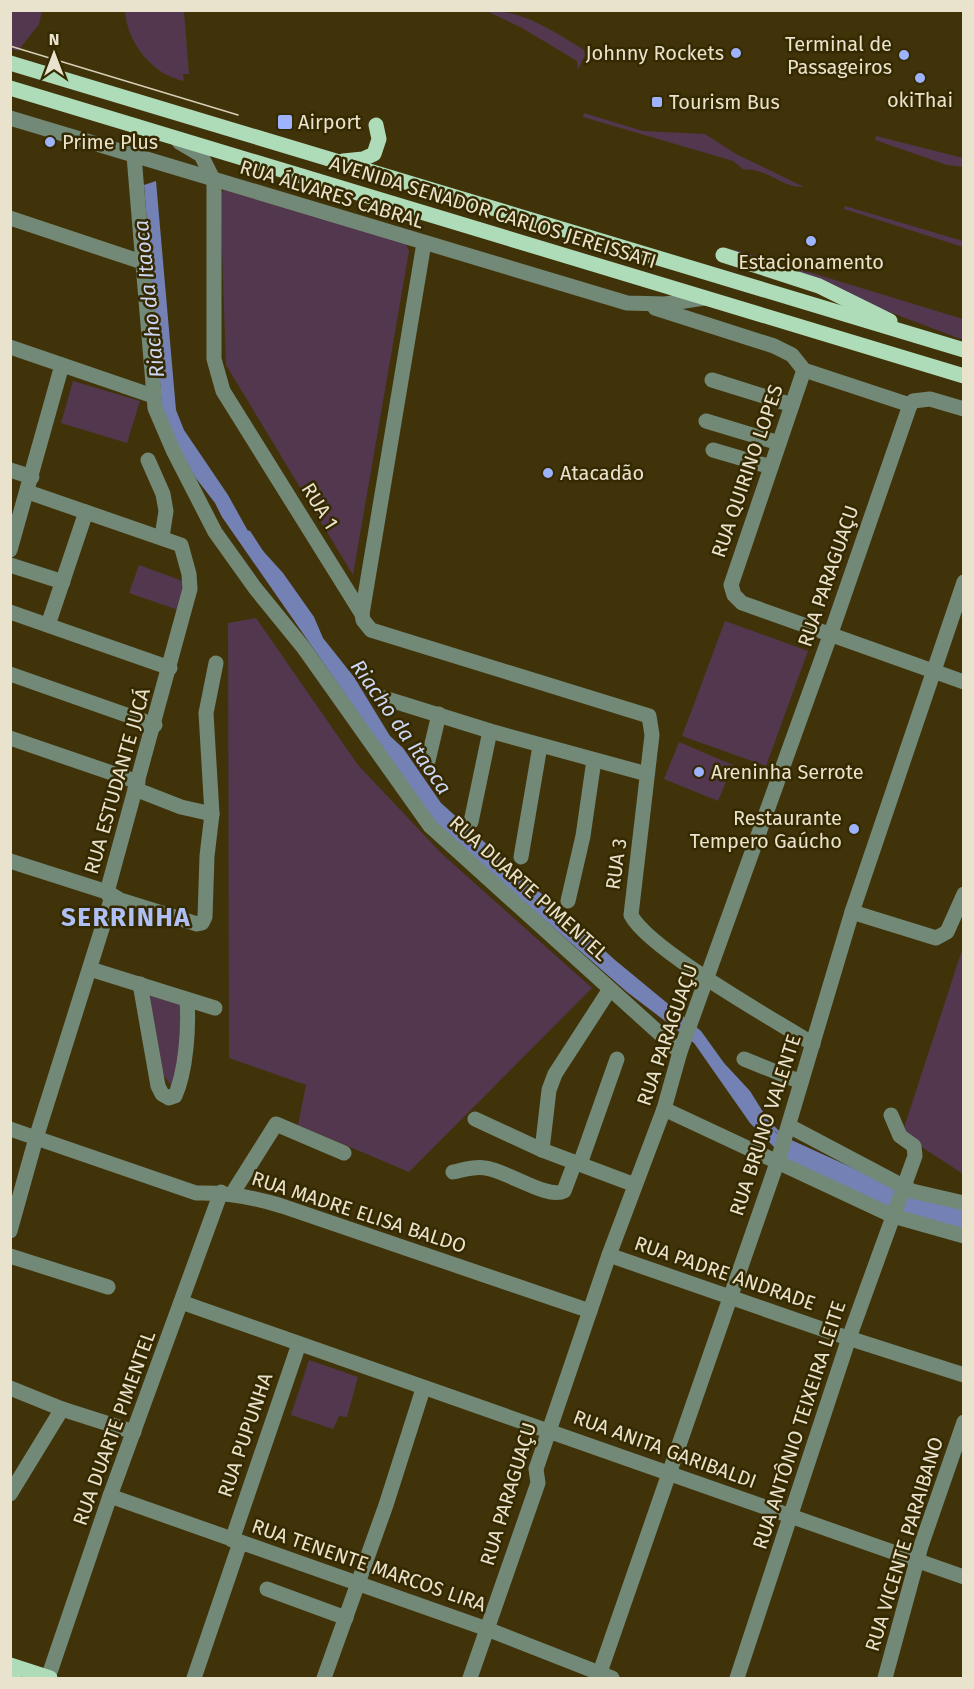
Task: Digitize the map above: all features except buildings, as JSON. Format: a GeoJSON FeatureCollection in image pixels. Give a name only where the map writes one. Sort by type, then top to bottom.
{"type":"FeatureCollection","features":[{"type":"Feature","properties":{"kind":"main road","name":"AVENIDA SENADOR CARLOS JEREISSATI"},"geometry":{"type":"LineString","coordinates":[[10,63],[963,350]]}},
{"type":"Feature","properties":{"kind":"main road","name":"AVENIDA SENADOR CARLOS JEREISSATI"},"geometry":{"type":"LineString","coordinates":[[10,88],[963,376]]}},
{"type":"Feature","properties":{"kind":"main road"},"geometry":{"type":"LineString","coordinates":[[336,162],[363,159],[374,154],[379,143],[376,125]]}},
{"type":"Feature","properties":{"kind":"main road"},"geometry":{"type":"LineString","coordinates":[[723,255],[819,286],[928,340]]}},
{"type":"Feature","properties":{"kind":"main road"},"geometry":{"type":"LineString","coordinates":[[10,1665],[49,1678]]}},
{"type":"Feature","properties":{"kind":"street","name":"RUA ÁLVARES CABRAL"},"geometry":{"type":"LineString","coordinates":[[10,117],[214,181],[627,303],[643,304],[704,298]]}},
{"type":"Feature","properties":{"kind":"street","name":"RUA 1"},"geometry":{"type":"LineString","coordinates":[[169,135],[201,155],[214,181],[214,359],[217,377],[223,391],[371,630],[645,713],[651,718]]}},
{"type":"Feature","properties":{"kind":"street","name":"RUA DUARTE PIMENTEL"},"geometry":{"type":"LineString","coordinates":[[134,156],[145,263],[155,408],[214,532],[255,588],[303,647],[415,808],[454,850],[610,989],[682,1049]]}},
{"type":"Feature","properties":{"kind":"street"},"geometry":{"type":"LineString","coordinates":[[10,218],[145,263]]}},
{"type":"Feature","properties":{"kind":"street"},"geometry":{"type":"LineString","coordinates":[[362,614],[424,243]]}},
{"type":"Feature","properties":{"kind":"street","name":"RUA ÁLVARES CABRAL"},"geometry":{"type":"LineString","coordinates":[[643,304],[774,346],[792,355],[804,370],[909,405],[913,401],[930,399],[963,409]]}},
{"type":"Feature","properties":{"kind":"street"},"geometry":{"type":"LineString","coordinates":[[10,347],[153,396]]}},
{"type":"Feature","properties":{"kind":"street"},"geometry":{"type":"LineString","coordinates":[[10,550],[62,365]]}},
{"type":"Feature","properties":{"kind":"street","name":"RUA QUIRINO LOPES"},"geometry":{"type":"LineString","coordinates":[[804,370],[731,585],[734,595],[742,603],[831,633]]}},
{"type":"Feature","properties":{"kind":"street"},"geometry":{"type":"LineString","coordinates":[[712,380],[792,405]]}},
{"type":"Feature","properties":{"kind":"street","name":"RUA PARAGUAÇU"},"geometry":{"type":"LineString","coordinates":[[470,1678],[538,1483],[536,1469],[609,1255],[664,1109],[682,1049],[831,633],[909,405]]}},
{"type":"Feature","properties":{"kind":"street"},"geometry":{"type":"LineString","coordinates":[[706,421],[779,443]]}},
{"type":"Feature","properties":{"kind":"street"},"geometry":{"type":"LineString","coordinates":[[713,450],[771,467]]}},
{"type":"Feature","properties":{"kind":"street"},"geometry":{"type":"LineString","coordinates":[[10,470],[30,484],[86,512],[162,537],[166,511],[164,494],[148,460]]}},
{"type":"Feature","properties":{"kind":"street"},"geometry":{"type":"LineString","coordinates":[[48,625],[86,512]]}},
{"type":"Feature","properties":{"kind":"street","name":"RUA ESTUDANTE JUCÁ"},"geometry":{"type":"LineString","coordinates":[[10,1232],[36,1138],[111,900],[107,892],[155,725],[190,590],[189,574],[181,545],[162,537]]}},
{"type":"Feature","properties":{"kind":"street"},"geometry":{"type":"LineString","coordinates":[[10,565],[63,582]]}},
{"type":"Feature","properties":{"kind":"street","name":"RUA BRUNO VALENTE"},"geometry":{"type":"LineString","coordinates":[[603,1677],[729,1297],[778,1161],[852,912],[963,582]]}},
{"type":"Feature","properties":{"kind":"street"},"geometry":{"type":"LineString","coordinates":[[10,612],[170,668]]}},
{"type":"Feature","properties":{"kind":"street"},"geometry":{"type":"LineString","coordinates":[[831,633],[963,682]]}},
{"type":"Feature","properties":{"kind":"street"},"geometry":{"type":"LineString","coordinates":[[10,861],[107,892],[120,900],[197,924],[202,923],[205,917],[207,856],[212,814],[206,713],[216,663]]}},
{"type":"Feature","properties":{"kind":"street"},"geometry":{"type":"LineString","coordinates":[[10,674],[155,725]]}},
{"type":"Feature","properties":{"kind":"street"},"geometry":{"type":"LineString","coordinates":[[384,698],[540,746],[647,774]]}},
{"type":"Feature","properties":{"kind":"street"},"geometry":{"type":"LineString","coordinates":[[427,765],[439,714]]}},
{"type":"Feature","properties":{"kind":"street","name":"RUA 3"},"geometry":{"type":"LineString","coordinates":[[651,718],[631,915],[639,927],[708,978]]}},
{"type":"Feature","properties":{"kind":"street"},"geometry":{"type":"LineString","coordinates":[[471,822],[490,731]]}},
{"type":"Feature","properties":{"kind":"street"},"geometry":{"type":"LineString","coordinates":[[10,738],[137,786],[170,804],[212,814]]}},
{"type":"Feature","properties":{"kind":"street"},"geometry":{"type":"LineString","coordinates":[[521,857],[540,746]]}},
{"type":"Feature","properties":{"kind":"street"},"geometry":{"type":"LineString","coordinates":[[568,901],[583,836],[594,760]]}},
{"type":"Feature","properties":{"kind":"street"},"geometry":{"type":"LineString","coordinates":[[852,912],[936,938],[947,932],[963,894]]}},
{"type":"Feature","properties":{"kind":"street"},"geometry":{"type":"LineString","coordinates":[[90,969],[215,1008]]}},
{"type":"Feature","properties":{"kind":"street"},"geometry":{"type":"LineString","coordinates":[[708,978],[813,1044]]}},
{"type":"Feature","properties":{"kind":"street"},"geometry":{"type":"LineString","coordinates":[[140,984],[158,1086],[162,1094],[169,1098],[175,1096],[179,1088],[185,1055],[187,1000]]}},
{"type":"Feature","properties":{"kind":"street"},"geometry":{"type":"LineString","coordinates":[[542,1150],[548,1097],[555,1074],[610,989]]}},
{"type":"Feature","properties":{"kind":"street"},"geometry":{"type":"LineString","coordinates":[[453,1172],[484,1167],[507,1173],[545,1191],[560,1193],[564,1191],[617,1059]]}},
{"type":"Feature","properties":{"kind":"street"},"geometry":{"type":"LineString","coordinates":[[744,1059],[801,1082]]}},
{"type":"Feature","properties":{"kind":"street"},"geometry":{"type":"LineString","coordinates":[[664,1109],[894,1213],[963,1236]]}},
{"type":"Feature","properties":{"kind":"street","name":"RUA ANTÔNIO TEIXEIRA LEITE"},"geometry":{"type":"LineString","coordinates":[[737,1678],[849,1338],[915,1148],[900,1136],[891,1115]]}},
{"type":"Feature","properties":{"kind":"street"},"geometry":{"type":"LineString","coordinates":[[475,1119],[542,1150],[635,1185]]}},
{"type":"Feature","properties":{"kind":"street","name":"RUA DUARTE PIMENTEL"},"geometry":{"type":"LineString","coordinates":[[49,1678],[110,1496],[182,1302],[226,1193],[276,1124],[344,1154]]}},
{"type":"Feature","properties":{"kind":"street"},"geometry":{"type":"LineString","coordinates":[[788,1128],[902,1188],[963,1203]]}},
{"type":"Feature","properties":{"kind":"street","name":"RUA MADRE ELISA BALDO"},"geometry":{"type":"LineString","coordinates":[[10,1129],[196,1193],[226,1193],[282,1206],[590,1311]]}},
{"type":"Feature","properties":{"kind":"street","name":"RUA PADRE ANDRADE"},"geometry":{"type":"LineString","coordinates":[[609,1255],[963,1375]]}},
{"type":"Feature","properties":{"kind":"street"},"geometry":{"type":"LineString","coordinates":[[10,1256],[108,1287]]}},
{"type":"Feature","properties":{"kind":"street","name":"RUA ANITA GARIBALDI"},"geometry":{"type":"LineString","coordinates":[[182,1302],[423,1389],[550,1431],[963,1577]]}},
{"type":"Feature","properties":{"kind":"street","name":"RUA PUPUNHA"},"geometry":{"type":"LineString","coordinates":[[194,1678],[299,1344]]}},
{"type":"Feature","properties":{"kind":"street"},"geometry":{"type":"LineString","coordinates":[[10,1388],[62,1409],[134,1432]]}},
{"type":"Feature","properties":{"kind":"street"},"geometry":{"type":"LineString","coordinates":[[324,1678],[423,1389]]}},
{"type":"Feature","properties":{"kind":"street"},"geometry":{"type":"LineString","coordinates":[[10,1494],[62,1409]]}},
{"type":"Feature","properties":{"kind":"street","name":"RUA VICENTE PARAIBANO"},"geometry":{"type":"LineString","coordinates":[[885,1678],[921,1546],[963,1422]]}},
{"type":"Feature","properties":{"kind":"street","name":"RUA TENENTE MARCOS LIRA"},"geometry":{"type":"LineString","coordinates":[[110,1496],[487,1629],[603,1677]]}},
{"type":"Feature","properties":{"kind":"street"},"geometry":{"type":"LineString","coordinates":[[267,1589],[346,1618]]}},
{"type":"Feature","properties":{"kind":"shaded area"},"geometry":{"type":"Polygon","coordinates":[[[10,11],[42,11],[39,24],[18,51],[11,49],[10,11]]]}},
{"type":"Feature","properties":{"kind":"shaded area"},"geometry":{"type":"Polygon","coordinates":[[[125,11],[184,11],[189,74],[183,74],[184,81],[162,72],[143,55],[131,34],[125,11]]]}},
{"type":"Feature","properties":{"kind":"shaded area"},"geometry":{"type":"Polygon","coordinates":[[[487,11],[525,18],[584,50],[585,55],[578,70],[577,61],[522,28],[487,11]]]}},
{"type":"Feature","properties":{"kind":"shaded area"},"geometry":{"type":"Polygon","coordinates":[[[584,113],[643,131],[705,134],[736,154],[804,187],[789,185],[759,171],[744,170],[733,161],[583,117],[584,113]]]}},
{"type":"Feature","properties":{"kind":"shaded area"},"geometry":{"type":"Polygon","coordinates":[[[876,136],[963,158],[963,167],[947,165],[875,140],[876,136]]]}},
{"type":"Feature","properties":{"kind":"shaded area"},"geometry":{"type":"Polygon","coordinates":[[[224,190],[406,244],[409,251],[353,575],[226,365],[220,194],[224,190]]]}},
{"type":"Feature","properties":{"kind":"shaded area"},"geometry":{"type":"Polygon","coordinates":[[[845,206],[963,241],[963,247],[844,209],[845,206]]]}},
{"type":"Feature","properties":{"kind":"shaded area"},"geometry":{"type":"Polygon","coordinates":[[[733,249],[963,319],[963,340],[732,252],[733,249]]]}},
{"type":"Feature","properties":{"kind":"shaded area"},"geometry":{"type":"Polygon","coordinates":[[[73,381],[140,401],[127,443],[61,423],[73,381]]]}},
{"type":"Feature","properties":{"kind":"shaded area"},"geometry":{"type":"Polygon","coordinates":[[[139,565],[188,583],[178,610],[129,593],[139,565]]]}},
{"type":"Feature","properties":{"kind":"shaded area"},"geometry":{"type":"Polygon","coordinates":[[[256,618],[358,765],[442,854],[592,988],[409,1172],[298,1125],[306,1085],[229,1058],[228,623],[256,618]]]}},
{"type":"Feature","properties":{"kind":"shaded area"},"geometry":{"type":"Polygon","coordinates":[[[725,621],[808,651],[766,766],[682,736],[725,621]]]}},
{"type":"Feature","properties":{"kind":"shaded area","name":"Areninha Serrote"},"geometry":{"type":"Polygon","coordinates":[[[679,742],[733,765],[718,801],[664,779],[679,742]]]}},
{"type":"Feature","properties":{"kind":"shaded area"},"geometry":{"type":"Polygon","coordinates":[[[963,947],[963,1174],[902,1134],[963,947]]]}},
{"type":"Feature","properties":{"kind":"shaded area"},"geometry":{"type":"Polygon","coordinates":[[[147,994],[186,1006],[183,1049],[172,1087],[163,1074],[147,994]]]}},
{"type":"Feature","properties":{"kind":"shaded area"},"geometry":{"type":"Polygon","coordinates":[[[309,1360],[358,1377],[347,1417],[339,1416],[333,1429],[291,1415],[309,1360]]]}},
{"type":"Feature","properties":{"kind":"water"},"geometry":{"type":"Polygon","coordinates":[[[156,181],[176,410],[184,430],[228,495],[253,540],[283,573],[314,617],[323,638],[354,677],[390,736],[403,748],[441,803],[615,960],[701,1031],[724,1063],[750,1091],[776,1133],[888,1184],[911,1197],[963,1208],[963,1232],[887,1206],[791,1164],[750,1123],[694,1043],[627,992],[436,825],[195,477],[163,418],[144,185],[156,181]]]}},
{"type":"Feature","properties":{"kind":"waterway","name":"Riacho da Itaoca"},"geometry":{"type":"LineString","coordinates":[[249,532],[262,552]]}},
{"type":"Feature","properties":{"kind":"waterway","name":"Riacho da Itaoca"},"geometry":{"type":"LineString","coordinates":[[771,1125],[781,1135]]}},
{"type":"Feature","properties":{"kind":"tram line"},"geometry":{"type":"LineString","coordinates":[[10,46],[238,115]]}},
{"type":"Feature","properties":{"kind":"place","name":"Johnny Rockets"},"geometry":{"type":"Point","coordinates":[736,53]}},
{"type":"Feature","properties":{"kind":"place","name":"Terminal de Passageiros"},"geometry":{"type":"Point","coordinates":[904,55]}},
{"type":"Feature","properties":{"kind":"place","name":"okiThai"},"geometry":{"type":"Point","coordinates":[920,78]}},
{"type":"Feature","properties":{"kind":"place","name":"Tourism Bus"},"geometry":{"type":"Point","coordinates":[657,102]}},
{"type":"Feature","properties":{"kind":"place","name":"Airport"},"geometry":{"type":"Point","coordinates":[285,122]}},
{"type":"Feature","properties":{"kind":"place","name":"Prime Plus"},"geometry":{"type":"Point","coordinates":[50,142]}},
{"type":"Feature","properties":{"kind":"place","name":"Estacionamento"},"geometry":{"type":"Point","coordinates":[811,241]}},
{"type":"Feature","properties":{"kind":"place","name":"Atacadão"},"geometry":{"type":"Point","coordinates":[548,473]}},
{"type":"Feature","properties":{"kind":"place","name":"Areninha Serrote"},"geometry":{"type":"Point","coordinates":[699,772]}},
{"type":"Feature","properties":{"kind":"place","name":"Restaurante Tempero Gaúcho"},"geometry":{"type":"Point","coordinates":[854,829]}},
{"type":"Feature","properties":{"kind":"district","name":"SERRINHA"},"geometry":{"type":"Point","coordinates":[126,917]}}]}
